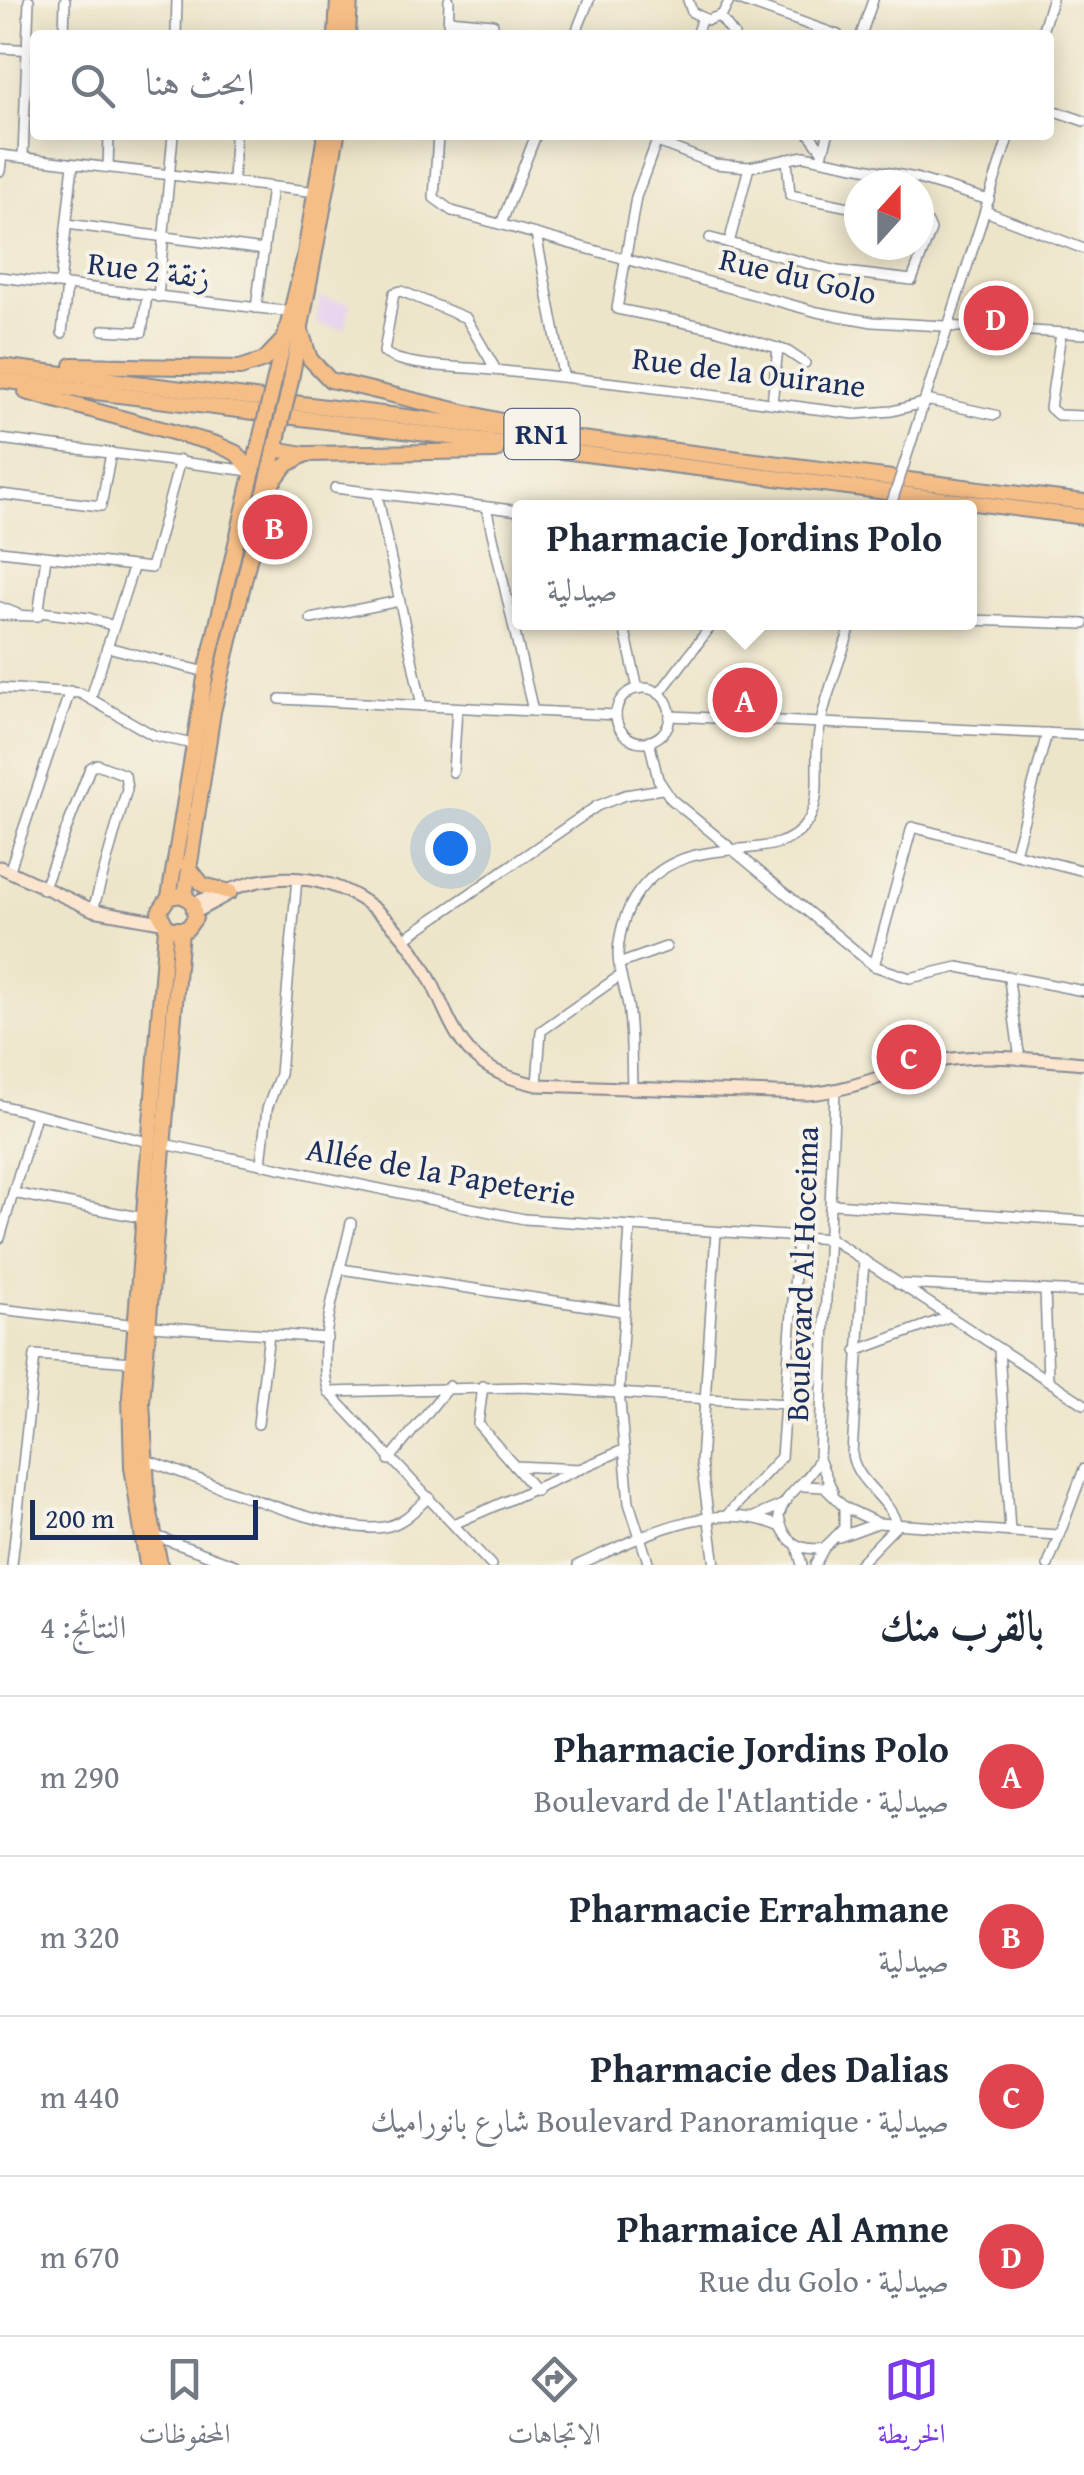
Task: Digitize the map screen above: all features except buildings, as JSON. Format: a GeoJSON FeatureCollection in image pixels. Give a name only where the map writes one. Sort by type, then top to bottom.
{"type":"FeatureCollection","features":[{"type":"Feature","properties":{"kind":"main road"},"geometry":{"type":"LineString","coordinates":[[336,30],[338,0]]}},
{"type":"Feature","properties":{"kind":"main road"},"geometry":{"type":"LineString","coordinates":[[348,30],[350,0]]}},
{"type":"Feature","properties":{"kind":"main road"},"geometry":{"type":"LineString","coordinates":[[160,1565],[147,1533],[131,1439],[133,1362],[143,1325],[192,744],[292,312],[324,140]]}},
{"type":"Feature","properties":{"kind":"main road"},"geometry":{"type":"LineString","coordinates":[[176,912],[213,712],[290,385],[336,140]]}},
{"type":"Feature","properties":{"kind":"main road"},"geometry":{"type":"LineString","coordinates":[[301,331],[310,358],[330,380],[569,438]]}},
{"type":"Feature","properties":{"kind":"main road"},"geometry":{"type":"LineString","coordinates":[[0,365],[240,368],[264,360],[285,338]]}},
{"type":"Feature","properties":{"kind":"main road","name":"RN1"},"geometry":{"type":"LineString","coordinates":[[0,365],[1084,502]]}},
{"type":"Feature","properties":{"kind":"main road"},"geometry":{"type":"LineString","coordinates":[[0,383],[216,444],[236,453],[253,472]]}},
{"type":"Feature","properties":{"kind":"main road","name":"RN1"},"geometry":{"type":"LineString","coordinates":[[0,383],[943,500]]}},
{"type":"Feature","properties":{"kind":"main road"},"geometry":{"type":"LineString","coordinates":[[276,442],[306,454],[542,449]]}},
{"type":"Feature","properties":{"kind":"main road"},"geometry":{"type":"LineString","coordinates":[[264,494],[284,466],[306,454]]}},
{"type":"Feature","properties":{"kind":"main road","name":"RN1"},"geometry":{"type":"LineString","coordinates":[[977,504],[1084,518]]}},
{"type":"Feature","properties":{"kind":"main road"},"geometry":{"type":"LineString","coordinates":[[186,864],[203,885],[230,892]]}},
{"type":"Feature","properties":{"kind":"main road"},"geometry":{"type":"LineString","coordinates":[[4,869],[93,910],[120,914],[176,912],[269,879],[297,878],[332,885],[372,904],[407,937],[457,1037],[479,1061],[499,1073],[537,1085],[788,1095],[834,1092],[928,1063],[962,1058],[1084,1063]]}},
{"type":"Feature","properties":{"kind":"main road"},"geometry":{"type":"LineString","coordinates":[[147,1565],[144,1218],[158,1144]]}},
{"type":"Feature","properties":{"kind":"street"},"geometry":{"type":"LineString","coordinates":[[28,0],[30,33]]}},
{"type":"Feature","properties":{"kind":"street"},"geometry":{"type":"LineString","coordinates":[[64,30],[65,0]]}},
{"type":"Feature","properties":{"kind":"street"},"geometry":{"type":"LineString","coordinates":[[176,30],[177,0]]}},
{"type":"Feature","properties":{"kind":"street"},"geometry":{"type":"LineString","coordinates":[[448,30],[450,0]]}},
{"type":"Feature","properties":{"kind":"street"},"geometry":{"type":"LineString","coordinates":[[577,30],[589,0]]}},
{"type":"Feature","properties":{"kind":"street"},"geometry":{"type":"LineString","coordinates":[[688,0],[691,11],[702,18],[720,16]]}},
{"type":"Feature","properties":{"kind":"street"},"geometry":{"type":"LineString","coordinates":[[720,16],[730,0]]}},
{"type":"Feature","properties":{"kind":"street"},"geometry":{"type":"LineString","coordinates":[[739,0],[824,30]]}},
{"type":"Feature","properties":{"kind":"street"},"geometry":{"type":"LineString","coordinates":[[863,30],[872,0]]}},
{"type":"Feature","properties":{"kind":"street"},"geometry":{"type":"LineString","coordinates":[[1043,30],[1052,0]]}},
{"type":"Feature","properties":{"kind":"street"},"geometry":{"type":"LineString","coordinates":[[720,16],[730,30]]}},
{"type":"Feature","properties":{"kind":"street"},"geometry":{"type":"LineString","coordinates":[[698,30],[702,18]]}},
{"type":"Feature","properties":{"kind":"street"},"geometry":{"type":"LineString","coordinates":[[449,20],[493,24]]}},
{"type":"Feature","properties":{"kind":"street"},"geometry":{"type":"LineString","coordinates":[[0,48],[30,50]]}},
{"type":"Feature","properties":{"kind":"street"},"geometry":{"type":"LineString","coordinates":[[23,157],[30,63]]}},
{"type":"Feature","properties":{"kind":"street"},"geometry":{"type":"LineString","coordinates":[[1054,111],[1084,121]]}},
{"type":"Feature","properties":{"kind":"street"},"geometry":{"type":"LineString","coordinates":[[108,168],[109,140]]}},
{"type":"Feature","properties":{"kind":"street"},"geometry":{"type":"LineString","coordinates":[[104,330],[142,332],[166,237],[173,140]]}},
{"type":"Feature","properties":{"kind":"street"},"geometry":{"type":"LineString","coordinates":[[233,182],[235,140]]}},
{"type":"Feature","properties":{"kind":"street","name":"Rue du Golo"},"geometry":{"type":"LineString","coordinates":[[437,140],[432,178],[434,198],[452,212],[817,312],[874,322],[1083,331]]}},
{"type":"Feature","properties":{"kind":"street"},"geometry":{"type":"LineString","coordinates":[[500,224],[534,140]]}},
{"type":"Feature","properties":{"kind":"street"},"geometry":{"type":"LineString","coordinates":[[657,140],[636,196],[616,303],[621,312],[684,322],[778,348],[805,363]]}},
{"type":"Feature","properties":{"kind":"street"},"geometry":{"type":"LineString","coordinates":[[662,140],[710,163],[749,167],[822,156],[989,200]]}},
{"type":"Feature","properties":{"kind":"street"},"geometry":{"type":"LineString","coordinates":[[813,140],[822,156]]}},
{"type":"Feature","properties":{"kind":"street"},"geometry":{"type":"LineString","coordinates":[[822,156],[827,140]]}},
{"type":"Feature","properties":{"kind":"street"},"geometry":{"type":"LineString","coordinates":[[893,500],[1007,140]]}},
{"type":"Feature","properties":{"kind":"street"},"geometry":{"type":"LineString","coordinates":[[0,171],[1,155],[317,192]]}},
{"type":"Feature","properties":{"kind":"street"},"geometry":{"type":"LineString","coordinates":[[787,159],[790,195],[844,206]]}},
{"type":"Feature","properties":{"kind":"street"},"geometry":{"type":"LineString","coordinates":[[62,332],[73,164]]}},
{"type":"Feature","properties":{"kind":"street"},"geometry":{"type":"LineString","coordinates":[[729,243],[749,167]]}},
{"type":"Feature","properties":{"kind":"street"},"geometry":{"type":"LineString","coordinates":[[256,308],[272,187]]}},
{"type":"Feature","properties":{"kind":"street"},"geometry":{"type":"LineString","coordinates":[[985,211],[1084,249]]}},
{"type":"Feature","properties":{"kind":"street"},"geometry":{"type":"LineString","coordinates":[[68,224],[264,250]]}},
{"type":"Feature","properties":{"kind":"street"},"geometry":{"type":"LineString","coordinates":[[536,234],[563,375]]}},
{"type":"Feature","properties":{"kind":"street"},"geometry":{"type":"LineString","coordinates":[[710,238],[853,274],[914,280],[921,260]]}},
{"type":"Feature","properties":{"kind":"street","name":"Rue 2 زنقة"},"geometry":{"type":"LineString","coordinates":[[0,277],[292,312]]}},
{"type":"Feature","properties":{"kind":"street","name":"Rue de la Ouirane"},"geometry":{"type":"LineString","coordinates":[[496,370],[466,318],[401,290],[394,293],[384,352],[387,356],[496,370],[563,375],[876,414],[923,402],[995,415]]}},
{"type":"Feature","properties":{"kind":"street"},"geometry":{"type":"LineString","coordinates":[[1061,332],[1050,408],[1058,414],[1084,416]]}},
{"type":"Feature","properties":{"kind":"street"},"geometry":{"type":"LineString","coordinates":[[772,403],[778,348]]}},
{"type":"Feature","properties":{"kind":"street"},"geometry":{"type":"LineString","coordinates":[[0,439],[253,472]]}},
{"type":"Feature","properties":{"kind":"street"},"geometry":{"type":"LineString","coordinates":[[0,494],[101,506],[111,453]]}},
{"type":"Feature","properties":{"kind":"street"},"geometry":{"type":"LineString","coordinates":[[0,551],[148,569],[155,562],[180,460]]}},
{"type":"Feature","properties":{"kind":"street"},"geometry":{"type":"LineString","coordinates":[[335,488],[512,510]]}},
{"type":"Feature","properties":{"kind":"street"},"geometry":{"type":"LineString","coordinates":[[377,494],[422,706]]}},
{"type":"Feature","properties":{"kind":"street"},"geometry":{"type":"LineString","coordinates":[[486,507],[512,620]]}},
{"type":"Feature","properties":{"kind":"street"},"geometry":{"type":"LineString","coordinates":[[0,615],[36,618],[46,557]]}},
{"type":"Feature","properties":{"kind":"street"},"geometry":{"type":"LineString","coordinates":[[91,697],[132,568]]}},
{"type":"Feature","properties":{"kind":"street"},"geometry":{"type":"LineString","coordinates":[[312,619],[399,601]]}},
{"type":"Feature","properties":{"kind":"street"},"geometry":{"type":"LineString","coordinates":[[0,606],[22,616]]}},
{"type":"Feature","properties":{"kind":"street"},"geometry":{"type":"LineString","coordinates":[[40,612],[114,626]]}},
{"type":"Feature","properties":{"kind":"street"},"geometry":{"type":"LineString","coordinates":[[977,620],[1084,624]]}},
{"type":"Feature","properties":{"kind":"street"},"geometry":{"type":"LineString","coordinates":[[514,630],[533,712]]}},
{"type":"Feature","properties":{"kind":"street"},"geometry":{"type":"LineString","coordinates":[[625,630],[638,689]]}},
{"type":"Feature","properties":{"kind":"street"},"geometry":{"type":"LineString","coordinates":[[659,694],[708,630]]}},
{"type":"Feature","properties":{"kind":"street"},"geometry":{"type":"LineString","coordinates":[[632,1089],[628,1011],[619,964],[628,910],[658,870],[696,852],[780,844],[807,823],[818,780],[821,724],[850,630]]}},
{"type":"Feature","properties":{"kind":"street"},"geometry":{"type":"LineString","coordinates":[[107,647],[206,672]]}},
{"type":"Feature","properties":{"kind":"street"},"geometry":{"type":"LineString","coordinates":[[0,688],[91,697],[153,735],[192,744]]}},
{"type":"Feature","properties":{"kind":"street"},"geometry":{"type":"LineString","coordinates":[[638,689],[659,694],[670,716],[664,731],[649,741],[626,736],[616,716],[622,699],[638,689]]}},
{"type":"Feature","properties":{"kind":"street"},"geometry":{"type":"LineString","coordinates":[[4,869],[70,692]]}},
{"type":"Feature","properties":{"kind":"street"},"geometry":{"type":"LineString","coordinates":[[280,699],[616,716]]}},
{"type":"Feature","properties":{"kind":"street"},"geometry":{"type":"LineString","coordinates":[[453,772],[457,708]]}},
{"type":"Feature","properties":{"kind":"street"},"geometry":{"type":"LineString","coordinates":[[670,716],[1084,735]]}},
{"type":"Feature","properties":{"kind":"street"},"geometry":{"type":"LineString","coordinates":[[1015,853],[1047,733]]}},
{"type":"Feature","properties":{"kind":"street"},"geometry":{"type":"LineString","coordinates":[[649,741],[662,789],[874,966],[898,977],[958,967],[1009,980],[1084,991]]}},
{"type":"Feature","properties":{"kind":"street"},"geometry":{"type":"LineString","coordinates":[[44,890],[90,768],[97,764],[117,768],[125,775],[126,789],[93,910]]}},
{"type":"Feature","properties":{"kind":"street"},"geometry":{"type":"LineString","coordinates":[[407,937],[597,806],[624,795],[662,789]]}},
{"type":"Feature","properties":{"kind":"street"},"geometry":{"type":"LineString","coordinates":[[874,966],[912,827],[1084,871]]}},
{"type":"Feature","properties":{"kind":"street"},"geometry":{"type":"LineString","coordinates":[[261,1164],[268,1102],[280,1074],[297,878]]}},
{"type":"Feature","properties":{"kind":"street"},"geometry":{"type":"LineString","coordinates":[[619,964],[666,946]]}},
{"type":"Feature","properties":{"kind":"street"},"geometry":{"type":"LineString","coordinates":[[537,1085],[542,1031],[621,975]]}},
{"type":"Feature","properties":{"kind":"street"},"geometry":{"type":"LineString","coordinates":[[1009,980],[1020,1060]]}},
{"type":"Feature","properties":{"kind":"street","name":"Boulevard Al Hoceima"},"geometry":{"type":"LineString","coordinates":[[804,1486],[819,1459],[833,1204],[834,1092]]}},
{"type":"Feature","properties":{"kind":"street","name":"Allée de la Papeterie"},"geometry":{"type":"LineString","coordinates":[[0,1105],[158,1144],[524,1220],[831,1239]]}},
{"type":"Feature","properties":{"kind":"street"},"geometry":{"type":"LineString","coordinates":[[0,1238],[8,1198],[36,1115]]}},
{"type":"Feature","properties":{"kind":"street"},"geometry":{"type":"LineString","coordinates":[[8,1198],[144,1218]]}},
{"type":"Feature","properties":{"kind":"street"},"geometry":{"type":"LineString","coordinates":[[833,1204],[1084,1222]]}},
{"type":"Feature","properties":{"kind":"street"},"geometry":{"type":"LineString","coordinates":[[351,1223],[327,1338],[324,1370],[330,1392],[492,1565]]}},
{"type":"Feature","properties":{"kind":"street"},"geometry":{"type":"LineString","coordinates":[[630,1227],[619,1391],[629,1503],[649,1565]]}},
{"type":"Feature","properties":{"kind":"street"},"geometry":{"type":"LineString","coordinates":[[715,1565],[701,1462],[716,1232]]}},
{"type":"Feature","properties":{"kind":"street"},"geometry":{"type":"LineString","coordinates":[[726,1516],[780,1461],[798,1235]]}},
{"type":"Feature","properties":{"kind":"street"},"geometry":{"type":"LineString","coordinates":[[831,1239],[946,1318],[1084,1404]]}},
{"type":"Feature","properties":{"kind":"street"},"geometry":{"type":"LineString","coordinates":[[864,1260],[856,1351],[853,1462],[898,1524]]}},
{"type":"Feature","properties":{"kind":"street"},"geometry":{"type":"LineString","coordinates":[[341,1270],[622,1311]]}},
{"type":"Feature","properties":{"kind":"street"},"geometry":{"type":"LineString","coordinates":[[895,1284],[1084,1292]]}},
{"type":"Feature","properties":{"kind":"street"},"geometry":{"type":"LineString","coordinates":[[1045,1290],[1048,1380]]}},
{"type":"Feature","properties":{"kind":"street"},"geometry":{"type":"LineString","coordinates":[[0,1309],[143,1325],[327,1338]]}},
{"type":"Feature","properties":{"kind":"street"},"geometry":{"type":"LineString","coordinates":[[856,1351],[946,1318]]}},
{"type":"Feature","properties":{"kind":"street"},"geometry":{"type":"LineString","coordinates":[[258,1424],[270,1334]]}},
{"type":"Feature","properties":{"kind":"street"},"geometry":{"type":"LineString","coordinates":[[998,1349],[1010,1532]]}},
{"type":"Feature","properties":{"kind":"street"},"geometry":{"type":"LineString","coordinates":[[12,1565],[34,1354],[133,1362]]}},
{"type":"Feature","properties":{"kind":"street"},"geometry":{"type":"LineString","coordinates":[[390,1460],[449,1386]]}},
{"type":"Feature","properties":{"kind":"street"},"geometry":{"type":"LineString","coordinates":[[330,1392],[482,1386],[619,1391],[787,1404]]}},
{"type":"Feature","properties":{"kind":"street"},"geometry":{"type":"LineString","coordinates":[[482,1386],[478,1424],[536,1490]]}},
{"type":"Feature","properties":{"kind":"street"},"geometry":{"type":"LineString","coordinates":[[456,1523],[623,1450]]}},
{"type":"Feature","properties":{"kind":"street"},"geometry":{"type":"LineString","coordinates":[[144,1459],[362,1528],[397,1523],[428,1497]]}},
{"type":"Feature","properties":{"kind":"street","name":"Boulevard Al Hoceima"},"geometry":{"type":"LineString","coordinates":[[819,1459],[833,1492]]}},
{"type":"Feature","properties":{"kind":"street"},"geometry":{"type":"LineString","coordinates":[[514,1466],[583,1470]]}},
{"type":"Feature","properties":{"kind":"street"},"geometry":{"type":"LineString","coordinates":[[1048,1565],[1084,1469]]}},
{"type":"Feature","properties":{"kind":"street"},"geometry":{"type":"LineString","coordinates":[[751,1517],[782,1504],[804,1486],[833,1492],[844,1508],[878,1523],[1058,1535]]}},
{"type":"Feature","properties":{"kind":"street"},"geometry":{"type":"LineString","coordinates":[[781,1527],[782,1504]]}},
{"type":"Feature","properties":{"kind":"street"},"geometry":{"type":"LineString","coordinates":[[839,1538],[844,1508]]}},
{"type":"Feature","properties":{"kind":"street"},"geometry":{"type":"LineString","coordinates":[[578,1565],[640,1538],[706,1518],[726,1516],[751,1517],[781,1527],[797,1546],[802,1565]]}},
{"type":"Feature","properties":{"kind":"street"},"geometry":{"type":"LineString","coordinates":[[815,1565],[824,1548],[839,1538],[878,1523]]}},
{"type":"Feature","properties":{"kind":"street"},"geometry":{"type":"LineString","coordinates":[[858,1565],[898,1524]]}},
{"type":"Feature","properties":{"kind":"street"},"geometry":{"type":"LineString","coordinates":[[147,1533],[235,1565]]}},
{"type":"Feature","properties":{"kind":"street"},"geometry":{"type":"LineString","coordinates":[[476,1546],[478,1565]]}},
{"type":"Feature","properties":{"kind":"street"},"geometry":{"type":"LineString","coordinates":[[797,1546],[824,1548]]}},
{"type":"Feature","properties":{"kind":"shaded area"},"geometry":{"type":"Polygon","coordinates":[[[320,298],[350,303],[346,329],[316,324],[320,298]]]}},
{"type":"Feature","properties":{"kind":"place","name":"Pharmaice Al Amne"},"geometry":{"type":"Point","coordinates":[996,318]}},
{"type":"Feature","properties":{"kind":"place","name":"Pharmacie Errahmane"},"geometry":{"type":"Point","coordinates":[275,527]}},
{"type":"Feature","properties":{"kind":"place","name":"Pharmacie Jordins Polo"},"geometry":{"type":"Point","coordinates":[745,700]}},
{"type":"Feature","properties":{"kind":"place","name":"Pharmacie des Dalias"},"geometry":{"type":"Point","coordinates":[909,1057]}}]}
